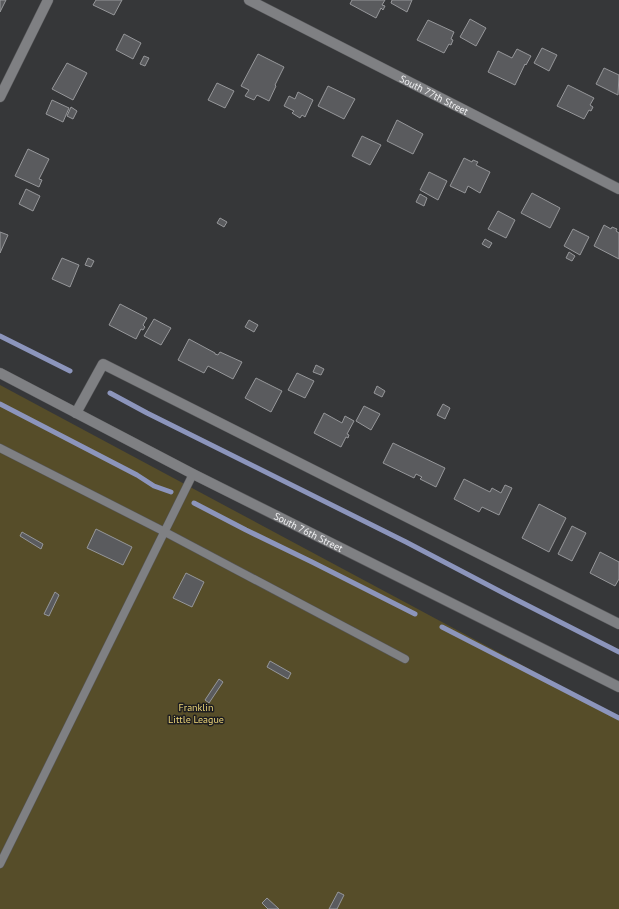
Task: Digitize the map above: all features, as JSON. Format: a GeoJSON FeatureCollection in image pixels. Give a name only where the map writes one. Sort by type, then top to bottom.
{"type":"FeatureCollection","features":[{"type":"Feature","properties":{"kind":"street"},"geometry":{"type":"LineString","coordinates":[[0,97],[48,0]]}},
{"type":"Feature","properties":{"kind":"street","name":"South 77th Street"},"geometry":{"type":"LineString","coordinates":[[249,0],[619,189]]}},
{"type":"Feature","properties":{"kind":"street"},"geometry":{"type":"LineString","coordinates":[[76,413],[103,364],[619,624]]}},
{"type":"Feature","properties":{"kind":"street","name":"South 76th Street"},"geometry":{"type":"LineString","coordinates":[[0,373],[193,474],[619,687]]}},
{"type":"Feature","properties":{"kind":"lane"},"geometry":{"type":"LineString","coordinates":[[0,448],[165,532],[405,659]]}},
{"type":"Feature","properties":{"kind":"lane"},"geometry":{"type":"LineString","coordinates":[[0,864],[193,474]]}},
{"type":"Feature","properties":{"kind":"green space","name":"Franklin Little League"},"geometry":{"type":"Polygon","coordinates":[[[0,385],[619,717],[619,909],[0,909],[0,385]]]}},
{"type":"Feature","properties":{"kind":"building"},"geometry":{"type":"Polygon","coordinates":[[[0,0],[6,0],[0,12],[0,0]]]}},
{"type":"Feature","properties":{"kind":"building"},"geometry":{"type":"Polygon","coordinates":[[[96,0],[122,0],[114,15],[93,5],[96,0]]]}},
{"type":"Feature","properties":{"kind":"building"},"geometry":{"type":"Polygon","coordinates":[[[352,0],[385,0],[382,5],[385,6],[383,10],[381,8],[376,18],[350,4],[352,0]]]}},
{"type":"Feature","properties":{"kind":"building"},"geometry":{"type":"Polygon","coordinates":[[[392,0],[412,0],[407,12],[391,3],[392,0]]]}},
{"type":"Feature","properties":{"kind":"building"},"geometry":{"type":"Polygon","coordinates":[[[470,19],[486,28],[476,46],[460,37],[470,19]]]}},
{"type":"Feature","properties":{"kind":"building"},"geometry":{"type":"Polygon","coordinates":[[[428,20],[454,32],[451,39],[453,40],[451,45],[449,44],[444,53],[417,40],[428,20]]]}},
{"type":"Feature","properties":{"kind":"building"},"geometry":{"type":"Polygon","coordinates":[[[124,34],[141,43],[133,59],[116,50],[124,34]]]}},
{"type":"Feature","properties":{"kind":"building"},"geometry":{"type":"Polygon","coordinates":[[[542,48],[557,55],[549,71],[534,63],[542,48]]]}},
{"type":"Feature","properties":{"kind":"building"},"geometry":{"type":"Polygon","coordinates":[[[517,49],[531,56],[526,65],[525,64],[515,85],[488,72],[498,51],[512,58],[517,49]]]}},
{"type":"Feature","properties":{"kind":"building"},"geometry":{"type":"Polygon","coordinates":[[[258,54],[284,67],[269,101],[257,95],[254,100],[245,96],[249,90],[241,86],[258,54]]]}},
{"type":"Feature","properties":{"kind":"building"},"geometry":{"type":"Polygon","coordinates":[[[144,56],[149,58],[145,66],[140,64],[144,56]]]}},
{"type":"Feature","properties":{"kind":"building"},"geometry":{"type":"Polygon","coordinates":[[[67,63],[87,73],[73,100],[52,89],[67,63]]]}},
{"type":"Feature","properties":{"kind":"building"},"geometry":{"type":"Polygon","coordinates":[[[604,68],[619,75],[618,95],[596,84],[604,68]]]}},
{"type":"Feature","properties":{"kind":"building"},"geometry":{"type":"Polygon","coordinates":[[[217,83],[234,91],[225,108],[208,100],[217,83]]]}},
{"type":"Feature","properties":{"kind":"building"},"geometry":{"type":"Polygon","coordinates":[[[568,85],[594,98],[590,105],[593,107],[591,111],[589,110],[584,119],[557,106],[568,85]]]}},
{"type":"Feature","properties":{"kind":"building"},"geometry":{"type":"Polygon","coordinates":[[[328,86],[355,99],[344,119],[318,106],[328,86]]]}},
{"type":"Feature","properties":{"kind":"building"},"geometry":{"type":"Polygon","coordinates":[[[298,92],[313,100],[305,117],[302,115],[300,118],[292,113],[294,111],[284,106],[289,96],[295,99],[298,92]]]}},
{"type":"Feature","properties":{"kind":"building"},"geometry":{"type":"Polygon","coordinates":[[[52,100],[69,108],[63,122],[46,114],[52,100]]]}},
{"type":"Feature","properties":{"kind":"building"},"geometry":{"type":"Polygon","coordinates":[[[71,107],[77,111],[73,119],[67,116],[71,107]]]}},
{"type":"Feature","properties":{"kind":"building"},"geometry":{"type":"Polygon","coordinates":[[[397,120],[423,134],[413,154],[387,141],[397,120]]]}},
{"type":"Feature","properties":{"kind":"building"},"geometry":{"type":"Polygon","coordinates":[[[362,136],[381,145],[370,165],[352,156],[362,136]]]}},
{"type":"Feature","properties":{"kind":"building"},"geometry":{"type":"Polygon","coordinates":[[[28,149],[49,159],[39,179],[42,180],[39,187],[15,176],[28,149]]]}},
{"type":"Feature","properties":{"kind":"building"},"geometry":{"type":"Polygon","coordinates":[[[464,158],[472,162],[473,160],[478,162],[476,165],[490,172],[480,193],[468,186],[465,193],[450,186],[464,158]]]}},
{"type":"Feature","properties":{"kind":"building"},"geometry":{"type":"Polygon","coordinates":[[[429,172],[447,181],[438,200],[420,190],[429,172]]]}},
{"type":"Feature","properties":{"kind":"building"},"geometry":{"type":"Polygon","coordinates":[[[26,189],[40,196],[33,211],[19,204],[26,189]]]}},
{"type":"Feature","properties":{"kind":"building"},"geometry":{"type":"Polygon","coordinates":[[[532,193],[560,208],[550,228],[521,213],[532,193]]]}},
{"type":"Feature","properties":{"kind":"building"},"geometry":{"type":"Polygon","coordinates":[[[420,194],[427,198],[424,206],[416,202],[420,194]]]}},
{"type":"Feature","properties":{"kind":"building"},"geometry":{"type":"Polygon","coordinates":[[[498,211],[515,220],[506,238],[488,229],[498,211]]]}},
{"type":"Feature","properties":{"kind":"building"},"geometry":{"type":"Polygon","coordinates":[[[220,218],[227,222],[224,227],[217,223],[220,218]]]}},
{"type":"Feature","properties":{"kind":"building"},"geometry":{"type":"Polygon","coordinates":[[[604,225],[611,229],[612,227],[617,229],[616,231],[619,233],[619,259],[594,246],[604,225]]]}},
{"type":"Feature","properties":{"kind":"building"},"geometry":{"type":"Polygon","coordinates":[[[573,229],[589,237],[580,255],[564,246],[573,229]]]}},
{"type":"Feature","properties":{"kind":"building"},"geometry":{"type":"Polygon","coordinates":[[[0,232],[8,235],[0,253],[0,232]]]}},
{"type":"Feature","properties":{"kind":"building"},"geometry":{"type":"Polygon","coordinates":[[[485,239],[492,243],[489,248],[482,244],[485,239]]]}},
{"type":"Feature","properties":{"kind":"building"},"geometry":{"type":"Polygon","coordinates":[[[569,252],[575,256],[572,261],[566,258],[569,252]]]}},
{"type":"Feature","properties":{"kind":"building"},"geometry":{"type":"Polygon","coordinates":[[[62,258],[79,265],[70,287],[52,279],[62,258]]]}},
{"type":"Feature","properties":{"kind":"building"},"geometry":{"type":"Polygon","coordinates":[[[88,258],[94,261],[91,267],[85,265],[88,258]]]}},
{"type":"Feature","properties":{"kind":"building"},"geometry":{"type":"Polygon","coordinates":[[[120,304],[147,318],[143,325],[145,327],[143,330],[141,329],[136,339],[109,325],[120,304]]]}},
{"type":"Feature","properties":{"kind":"building"},"geometry":{"type":"Polygon","coordinates":[[[154,319],[171,328],[161,345],[144,336],[154,319]]]}},
{"type":"Feature","properties":{"kind":"building"},"geometry":{"type":"Polygon","coordinates":[[[249,320],[258,325],[254,332],[245,327],[249,320]]]}},
{"type":"Feature","properties":{"kind":"building"},"geometry":{"type":"Polygon","coordinates":[[[189,339],[215,354],[218,355],[220,352],[242,362],[233,379],[208,366],[204,373],[178,360],[189,339]]]}},
{"type":"Feature","properties":{"kind":"building"},"geometry":{"type":"Polygon","coordinates":[[[316,365],[324,369],[321,375],[313,372],[316,365]]]}},
{"type":"Feature","properties":{"kind":"building"},"geometry":{"type":"Polygon","coordinates":[[[297,373],[314,381],[305,398],[288,390],[297,373]]]}},
{"type":"Feature","properties":{"kind":"building"},"geometry":{"type":"Polygon","coordinates":[[[256,378],[282,391],[271,412],[245,398],[256,378]]]}},
{"type":"Feature","properties":{"kind":"building"},"geometry":{"type":"Polygon","coordinates":[[[377,386],[385,391],[382,397],[374,393],[377,386]]]}},
{"type":"Feature","properties":{"kind":"building"},"geometry":{"type":"Polygon","coordinates":[[[443,404],[450,408],[445,419],[437,415],[443,404]]]}},
{"type":"Feature","properties":{"kind":"building"},"geometry":{"type":"Polygon","coordinates":[[[364,406],[380,414],[371,430],[356,421],[364,406]]]}},
{"type":"Feature","properties":{"kind":"building"},"geometry":{"type":"Polygon","coordinates":[[[324,413],[342,423],[345,416],[354,421],[347,434],[349,435],[348,438],[346,437],[341,447],[314,433],[324,413]]]}},
{"type":"Feature","properties":{"kind":"building"},"geometry":{"type":"Polygon","coordinates":[[[393,443],[445,468],[436,487],[420,479],[422,477],[416,474],[414,478],[383,463],[393,443]]]}},
{"type":"Feature","properties":{"kind":"building"},"geometry":{"type":"Polygon","coordinates":[[[464,479],[490,492],[492,488],[501,493],[505,485],[512,488],[499,515],[482,507],[479,512],[454,499],[464,479]]]}},
{"type":"Feature","properties":{"kind":"building"},"geometry":{"type":"Polygon","coordinates":[[[539,504],[566,518],[549,552],[522,538],[539,504]]]}},
{"type":"Feature","properties":{"kind":"building"},"geometry":{"type":"Polygon","coordinates":[[[572,526],[586,533],[572,561],[558,554],[572,526]]]}},
{"type":"Feature","properties":{"kind":"building"},"geometry":{"type":"Polygon","coordinates":[[[96,529],[132,547],[123,565],[87,548],[96,529]]]}},
{"type":"Feature","properties":{"kind":"building"},"geometry":{"type":"Polygon","coordinates":[[[22,532],[43,544],[41,549],[20,536],[22,532]]]}},
{"type":"Feature","properties":{"kind":"building"},"geometry":{"type":"Polygon","coordinates":[[[600,552],[619,562],[619,579],[615,586],[590,573],[600,552]]]}},
{"type":"Feature","properties":{"kind":"building"},"geometry":{"type":"Polygon","coordinates":[[[186,573],[204,582],[192,607],[173,598],[186,573]]]}},
{"type":"Feature","properties":{"kind":"building"},"geometry":{"type":"Polygon","coordinates":[[[55,592],[59,595],[49,616],[44,614],[55,592]]]}},
{"type":"Feature","properties":{"kind":"building"},"geometry":{"type":"Polygon","coordinates":[[[270,661],[291,673],[288,679],[267,667],[270,661]]]}},
{"type":"Feature","properties":{"kind":"building"},"geometry":{"type":"Polygon","coordinates":[[[219,679],[223,682],[209,703],[205,700],[219,679]]]}},
{"type":"Feature","properties":{"kind":"building"},"geometry":{"type":"Polygon","coordinates":[[[338,892],[344,895],[337,909],[329,909],[338,892]]]}},
{"type":"Feature","properties":{"kind":"building"},"geometry":{"type":"Polygon","coordinates":[[[267,898],[279,909],[268,909],[262,903],[267,898]]]}},
{"type":"Feature","properties":{"kind":"waterway"},"geometry":{"type":"LineString","coordinates":[[0,336],[70,371]]}},
{"type":"Feature","properties":{"kind":"waterway"},"geometry":{"type":"LineString","coordinates":[[110,393],[147,413],[406,542],[619,652]]}},
{"type":"Feature","properties":{"kind":"waterway"},"geometry":{"type":"LineString","coordinates":[[0,404],[137,475],[154,486],[171,492]]}},
{"type":"Feature","properties":{"kind":"waterway"},"geometry":{"type":"LineString","coordinates":[[194,503],[415,614]]}},
{"type":"Feature","properties":{"kind":"waterway"},"geometry":{"type":"LineString","coordinates":[[442,627],[619,718]]}}]}
